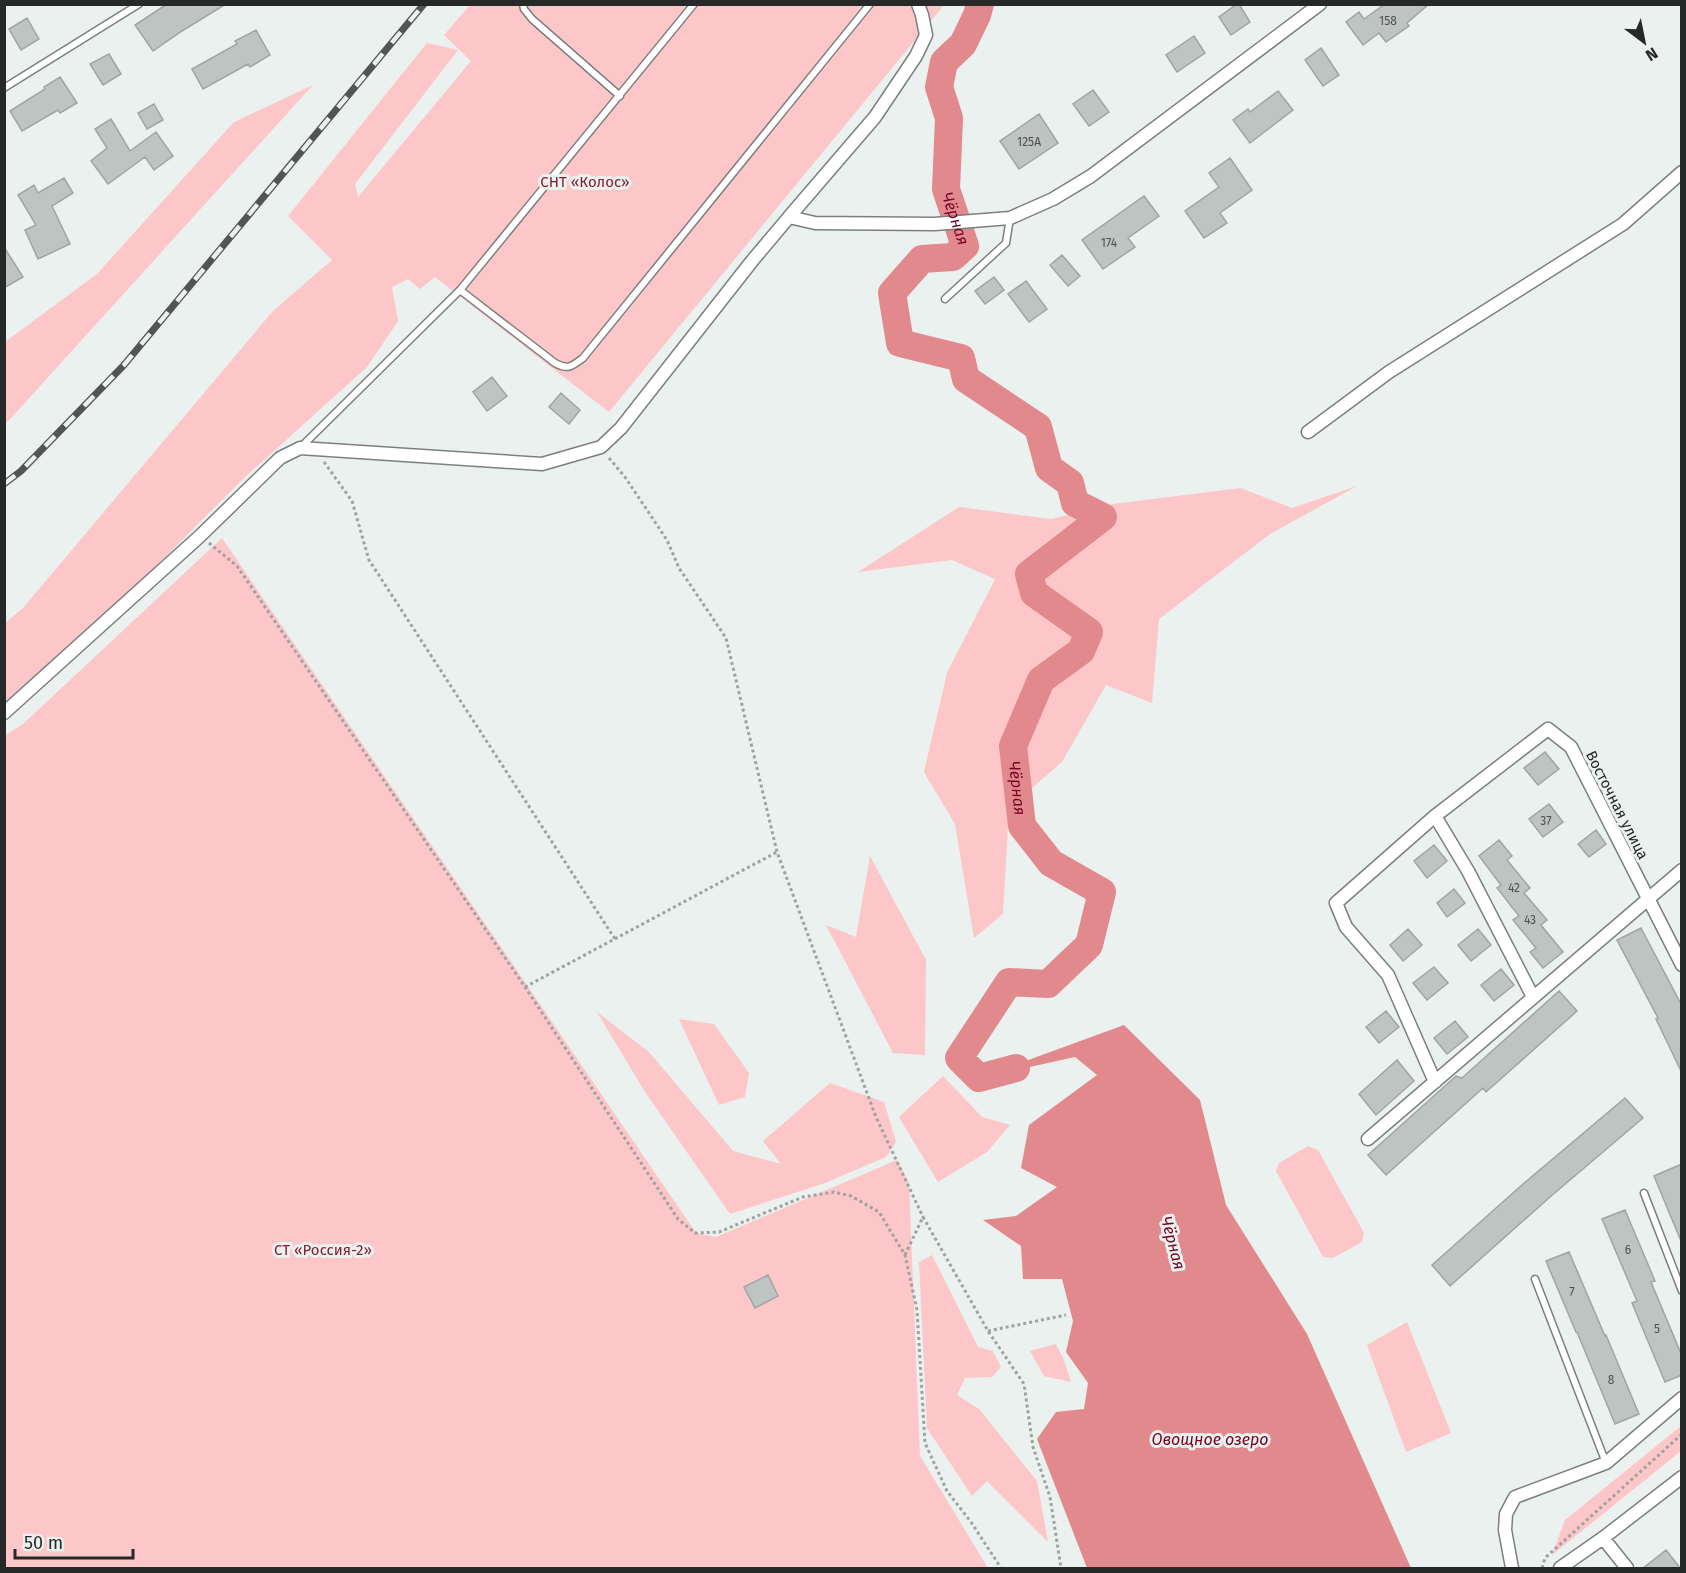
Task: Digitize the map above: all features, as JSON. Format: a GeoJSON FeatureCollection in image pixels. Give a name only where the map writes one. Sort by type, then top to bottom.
{"type":"FeatureCollection","features":[{"type":"Feature","properties":{"kind":"street"},"geometry":{"type":"LineString","coordinates":[[4,712],[200,536],[280,458],[300,448],[542,464],[601,447],[621,428],[789,216],[875,117],[916,56],[926,35],[918,4]]}},
{"type":"Feature","properties":{"kind":"street"},"geometry":{"type":"LineString","coordinates":[[789,216],[815,223],[934,224],[1010,218],[1053,199],[1091,176],[1320,4]]}},
{"type":"Feature","properties":{"kind":"street"},"geometry":{"type":"LineString","coordinates":[[1308,432],[1389,372],[1623,224],[1682,172]]}},
{"type":"Feature","properties":{"kind":"street","name":"Восточная улица"},"geometry":{"type":"LineString","coordinates":[[1435,1082],[1388,975],[1346,927],[1336,903],[1435,816],[1548,729],[1571,747],[1682,965]]}},
{"type":"Feature","properties":{"kind":"street"},"geometry":{"type":"LineString","coordinates":[[1435,816],[1468,871],[1533,997]]}},
{"type":"Feature","properties":{"kind":"street"},"geometry":{"type":"LineString","coordinates":[[1368,1139],[1682,870]]}},
{"type":"Feature","properties":{"kind":"street"},"geometry":{"type":"LineString","coordinates":[[1512,1569],[1505,1530],[1506,1514],[1515,1497],[1606,1463],[1682,1398]]}},
{"type":"Feature","properties":{"kind":"street"},"geometry":{"type":"LineString","coordinates":[[1560,1569],[1682,1477]]}},
{"type":"Feature","properties":{"kind":"street"},"geometry":{"type":"LineString","coordinates":[[1603,1538],[1627,1569]]}},
{"type":"Feature","properties":{"kind":"lane"},"geometry":{"type":"LineString","coordinates":[[4,88],[139,4]]}},
{"type":"Feature","properties":{"kind":"lane"},"geometry":{"type":"LineString","coordinates":[[523,4],[532,19],[620,96]]}},
{"type":"Feature","properties":{"kind":"lane"},"geometry":{"type":"LineString","coordinates":[[300,448],[460,290],[694,4]]}},
{"type":"Feature","properties":{"kind":"lane"},"geometry":{"type":"LineString","coordinates":[[460,290],[555,363],[564,368],[573,366],[583,358],[870,4]]}},
{"type":"Feature","properties":{"kind":"lane"},"geometry":{"type":"LineString","coordinates":[[945,299],[1005,243],[1010,218]]}},
{"type":"Feature","properties":{"kind":"lane"},"geometry":{"type":"LineString","coordinates":[[1644,1193],[1682,1291]]}},
{"type":"Feature","properties":{"kind":"lane"},"geometry":{"type":"LineString","coordinates":[[1535,1279],[1606,1463]]}},
{"type":"Feature","properties":{"kind":"path"},"geometry":{"type":"LineString","coordinates":[[601,447],[625,477],[667,540],[679,568],[726,638],[777,852],[876,1117],[923,1217],[988,1331],[1024,1384],[1033,1447],[1050,1497],[1061,1569]]}},
{"type":"Feature","properties":{"kind":"path"},"geometry":{"type":"LineString","coordinates":[[314,449],[352,501],[369,560],[615,939]]}},
{"type":"Feature","properties":{"kind":"path"},"geometry":{"type":"LineString","coordinates":[[200,536],[237,566],[525,987],[678,1219],[695,1233],[719,1232],[803,1197],[834,1192],[851,1197],[879,1212],[905,1255],[917,1310],[925,1443],[947,1491],[1001,1569]]}},
{"type":"Feature","properties":{"kind":"path"},"geometry":{"type":"LineString","coordinates":[[525,987],[777,852]]}},
{"type":"Feature","properties":{"kind":"path"},"geometry":{"type":"LineString","coordinates":[[905,1255],[923,1217]]}},
{"type":"Feature","properties":{"kind":"path"},"geometry":{"type":"LineString","coordinates":[[988,1331],[1066,1315]]}},
{"type":"Feature","properties":{"kind":"path"},"geometry":{"type":"LineString","coordinates":[[1542,1569],[1545,1558],[1682,1434]]}},
{"type":"Feature","properties":{"kind":"green space","name":"СНТ «Колос»"},"geometry":{"type":"Polygon","coordinates":[[[470,5],[944,5],[609,412],[435,277],[420,289],[408,279],[392,287],[398,321],[367,367],[245,477],[106,616],[5,702],[5,623],[23,608],[273,311],[332,260],[288,216],[427,43],[458,50],[355,184],[358,197],[471,61],[444,35],[470,5]]]}},
{"type":"Feature","properties":{"kind":"green space"},"geometry":{"type":"Polygon","coordinates":[[[313,85],[5,424],[5,342],[97,274],[234,122],[313,85]]]}},
{"type":"Feature","properties":{"kind":"green space"},"geometry":{"type":"Polygon","coordinates":[[[1357,486],[1270,534],[1159,619],[1152,703],[1106,685],[1062,762],[1009,808],[1003,914],[974,938],[955,824],[924,772],[947,673],[995,579],[952,560],[858,572],[959,507],[1051,519],[1113,504],[1241,488],[1292,508],[1357,486]]]}},
{"type":"Feature","properties":{"kind":"green space","name":"СТ «Россия-2»"},"geometry":{"type":"Polygon","coordinates":[[[222,538],[696,1233],[716,1237],[897,1160],[909,1183],[920,1456],[988,1568],[5,1568],[4,736],[23,724],[222,538]]]}},
{"type":"Feature","properties":{"kind":"green space"},"geometry":{"type":"Polygon","coordinates":[[[870,856],[926,960],[925,1055],[893,1053],[826,925],[856,937],[870,856]]]}},
{"type":"Feature","properties":{"kind":"green space"},"geometry":{"type":"Polygon","coordinates":[[[597,1012],[649,1052],[733,1151],[781,1164],[763,1141],[830,1083],[884,1102],[896,1142],[886,1157],[825,1183],[730,1214],[645,1092],[597,1012]]]}},
{"type":"Feature","properties":{"kind":"green space"},"geometry":{"type":"Polygon","coordinates":[[[679,1019],[714,1024],[749,1073],[745,1097],[719,1105],[679,1019]]]}},
{"type":"Feature","properties":{"kind":"green space"},"geometry":{"type":"Polygon","coordinates":[[[943,1076],[982,1117],[1010,1125],[987,1152],[938,1182],[899,1117],[943,1076]]]}},
{"type":"Feature","properties":{"kind":"green space"},"geometry":{"type":"Polygon","coordinates":[[[1308,1146],[1318,1150],[1364,1233],[1362,1242],[1333,1258],[1323,1257],[1276,1171],[1279,1163],[1308,1146]]]}},
{"type":"Feature","properties":{"kind":"green space"},"geometry":{"type":"Polygon","coordinates":[[[932,1255],[978,1347],[993,1351],[1001,1367],[992,1377],[965,1378],[957,1395],[979,1409],[1037,1481],[1048,1542],[987,1481],[972,1496],[927,1428],[919,1262],[932,1255]]]}},
{"type":"Feature","properties":{"kind":"green space"},"geometry":{"type":"Polygon","coordinates":[[[1407,1322],[1451,1433],[1406,1452],[1367,1345],[1407,1322]]]}},
{"type":"Feature","properties":{"kind":"green space"},"geometry":{"type":"Polygon","coordinates":[[[1056,1344],[1071,1382],[1044,1376],[1030,1351],[1056,1344]]]}},
{"type":"Feature","properties":{"kind":"green space"},"geometry":{"type":"Polygon","coordinates":[[[1681,1426],[1681,1451],[1552,1555],[1565,1520],[1681,1426]]]}},
{"type":"Feature","properties":{"kind":"water","name":"Овощное озеро"},"geometry":{"type":"Polygon","coordinates":[[[1124,1025],[1200,1100],[1226,1205],[1307,1334],[1411,1568],[1087,1568],[1037,1439],[1056,1412],[1084,1409],[1088,1383],[1066,1352],[1073,1321],[1062,1279],[1023,1279],[1021,1246],[983,1220],[1016,1216],[1057,1187],[1021,1168],[1029,1125],[1097,1075],[1075,1057],[979,1078],[1124,1025]]]}},
{"type":"Feature","properties":{"kind":"building"},"geometry":{"type":"Polygon","coordinates":[[[167,4],[226,4],[153,51],[135,25],[167,4]]]}},
{"type":"Feature","properties":{"kind":"building"},"geometry":{"type":"Polygon","coordinates":[[[1237,4],[1250,22],[1231,35],[1219,17],[1237,4]]]}},
{"type":"Feature","properties":{"kind":"building"},"geometry":{"type":"Polygon","coordinates":[[[1385,4],[1429,4],[1407,23],[1409,26],[1386,42],[1379,33],[1363,45],[1346,22],[1359,12],[1364,19],[1385,4]]]}},
{"type":"Feature","properties":{"kind":"building"},"geometry":{"type":"Polygon","coordinates":[[[27,18],[39,39],[21,50],[9,29],[27,18]]]}},
{"type":"Feature","properties":{"kind":"building"},"geometry":{"type":"Polygon","coordinates":[[[256,30],[270,55],[250,67],[248,64],[203,89],[192,69],[237,44],[235,41],[256,30]]]}},
{"type":"Feature","properties":{"kind":"building"},"geometry":{"type":"Polygon","coordinates":[[[1194,36],[1205,53],[1177,72],[1166,55],[1194,36]]]}},
{"type":"Feature","properties":{"kind":"building"},"geometry":{"type":"Polygon","coordinates":[[[1321,48],[1339,75],[1323,86],[1305,60],[1321,48]]]}},
{"type":"Feature","properties":{"kind":"building"},"geometry":{"type":"Polygon","coordinates":[[[109,54],[121,74],[103,85],[90,64],[109,54]]]}},
{"type":"Feature","properties":{"kind":"building"},"geometry":{"type":"Polygon","coordinates":[[[60,77],[77,103],[60,113],[58,110],[22,131],[10,111],[60,77]]]}},
{"type":"Feature","properties":{"kind":"building"},"geometry":{"type":"Polygon","coordinates":[[[1093,90],[1109,112],[1089,126],[1073,104],[1093,90]]]}},
{"type":"Feature","properties":{"kind":"building"},"geometry":{"type":"Polygon","coordinates":[[[1278,91],[1293,110],[1250,143],[1233,120],[1248,109],[1250,112],[1278,91]]]}},
{"type":"Feature","properties":{"kind":"building"},"geometry":{"type":"Polygon","coordinates":[[[154,104],[163,120],[147,129],[138,113],[154,104]]]}},
{"type":"Feature","properties":{"kind":"building"},"geometry":{"type":"Polygon","coordinates":[[[1039,114],[1058,143],[1019,169],[1000,141],[1039,114]]]}},
{"type":"Feature","properties":{"kind":"building"},"geometry":{"type":"Polygon","coordinates":[[[111,119],[130,151],[156,132],[173,156],[154,170],[145,157],[108,184],[91,161],[107,148],[95,129],[111,119]]]}},
{"type":"Feature","properties":{"kind":"building"},"geometry":{"type":"Polygon","coordinates":[[[1230,158],[1252,190],[1220,213],[1227,223],[1204,238],[1185,211],[1219,187],[1209,173],[1230,158]]]}},
{"type":"Feature","properties":{"kind":"building"},"geometry":{"type":"Polygon","coordinates":[[[64,178],[73,193],[52,206],[70,244],[38,259],[25,230],[36,225],[18,195],[34,185],[38,193],[64,178]]]}},
{"type":"Feature","properties":{"kind":"building"},"geometry":{"type":"Polygon","coordinates":[[[1144,196],[1159,216],[1128,238],[1135,247],[1103,269],[1082,240],[1144,196]]]}},
{"type":"Feature","properties":{"kind":"building"},"geometry":{"type":"Polygon","coordinates":[[[4,247],[23,277],[4,288],[4,247]]]}},
{"type":"Feature","properties":{"kind":"building"},"geometry":{"type":"Polygon","coordinates":[[[1062,255],[1080,276],[1068,286],[1050,265],[1062,255]]]}},
{"type":"Feature","properties":{"kind":"building"},"geometry":{"type":"Polygon","coordinates":[[[994,277],[1004,290],[985,304],[975,291],[994,277]]]}},
{"type":"Feature","properties":{"kind":"building"},"geometry":{"type":"Polygon","coordinates":[[[1026,281],[1047,309],[1029,322],[1008,294],[1026,281]]]}},
{"type":"Feature","properties":{"kind":"building"},"geometry":{"type":"Polygon","coordinates":[[[492,377],[507,396],[487,411],[473,392],[492,377]]]}},
{"type":"Feature","properties":{"kind":"building"},"geometry":{"type":"Polygon","coordinates":[[[561,393],[580,410],[569,424],[549,407],[561,393]]]}},
{"type":"Feature","properties":{"kind":"building"},"geometry":{"type":"Polygon","coordinates":[[[1545,752],[1559,769],[1538,785],[1524,768],[1545,752]]]}},
{"type":"Feature","properties":{"kind":"building"},"geometry":{"type":"Polygon","coordinates":[[[1549,804],[1563,822],[1543,837],[1529,819],[1549,804]]]}},
{"type":"Feature","properties":{"kind":"building"},"geometry":{"type":"Polygon","coordinates":[[[1596,830],[1606,844],[1589,857],[1578,844],[1596,830]]]}},
{"type":"Feature","properties":{"kind":"building"},"geometry":{"type":"Polygon","coordinates":[[[1499,840],[1512,856],[1507,860],[1530,888],[1524,893],[1547,920],[1541,925],[1563,952],[1543,968],[1530,952],[1536,948],[1513,920],[1519,916],[1497,888],[1501,885],[1479,856],[1499,840]]]}},
{"type":"Feature","properties":{"kind":"building"},"geometry":{"type":"Polygon","coordinates":[[[1434,845],[1447,861],[1427,878],[1414,861],[1434,845]]]}},
{"type":"Feature","properties":{"kind":"building"},"geometry":{"type":"Polygon","coordinates":[[[1454,889],[1465,903],[1447,917],[1437,903],[1454,889]]]}},
{"type":"Feature","properties":{"kind":"building"},"geometry":{"type":"Polygon","coordinates":[[[1641,928],[1682,1006],[1682,1073],[1656,1019],[1658,1018],[1617,940],[1641,928]]]}},
{"type":"Feature","properties":{"kind":"building"},"geometry":{"type":"Polygon","coordinates":[[[1408,929],[1422,945],[1403,961],[1390,945],[1408,929]]]}},
{"type":"Feature","properties":{"kind":"building"},"geometry":{"type":"Polygon","coordinates":[[[1478,929],[1491,945],[1471,961],[1458,945],[1478,929]]]}},
{"type":"Feature","properties":{"kind":"building"},"geometry":{"type":"Polygon","coordinates":[[[1434,967],[1448,983],[1427,1000],[1413,983],[1434,967]]]}},
{"type":"Feature","properties":{"kind":"building"},"geometry":{"type":"Polygon","coordinates":[[[1501,969],[1514,985],[1494,1001],[1481,985],[1501,969]]]}},
{"type":"Feature","properties":{"kind":"building"},"geometry":{"type":"Polygon","coordinates":[[[1559,991],[1577,1011],[1486,1092],[1483,1088],[1386,1175],[1368,1155],[1456,1076],[1462,1078],[1559,991]]]}},
{"type":"Feature","properties":{"kind":"building"},"geometry":{"type":"Polygon","coordinates":[[[1386,1011],[1399,1027],[1379,1043],[1366,1027],[1386,1011]]]}},
{"type":"Feature","properties":{"kind":"building"},"geometry":{"type":"Polygon","coordinates":[[[1455,1021],[1468,1037],[1447,1054],[1434,1038],[1455,1021]]]}},
{"type":"Feature","properties":{"kind":"building"},"geometry":{"type":"Polygon","coordinates":[[[1397,1060],[1414,1081],[1376,1115],[1359,1094],[1397,1060]]]}},
{"type":"Feature","properties":{"kind":"building"},"geometry":{"type":"Polygon","coordinates":[[[1625,1098],[1643,1118],[1450,1286],[1432,1265],[1625,1098]]]}},
{"type":"Feature","properties":{"kind":"building"},"geometry":{"type":"Polygon","coordinates":[[[1682,1164],[1682,1241],[1681,1241],[1654,1176],[1682,1164]]]}},
{"type":"Feature","properties":{"kind":"building"},"geometry":{"type":"Polygon","coordinates":[[[1625,1210],[1655,1281],[1651,1282],[1682,1356],[1682,1375],[1665,1382],[1632,1303],[1637,1301],[1602,1219],[1625,1210]]]}},
{"type":"Feature","properties":{"kind":"building"},"geometry":{"type":"Polygon","coordinates":[[[1569,1252],[1639,1414],[1615,1424],[1546,1261],[1569,1252]]]}},
{"type":"Feature","properties":{"kind":"building"},"geometry":{"type":"Polygon","coordinates":[[[768,1275],[778,1296],[755,1308],[744,1287],[768,1275]]]}},
{"type":"Feature","properties":{"kind":"building"},"geometry":{"type":"Polygon","coordinates":[[[1666,1550],[1681,1569],[1642,1569],[1666,1550]]]}},
{"type":"Feature","properties":{"kind":"waterway","name":"Чёрная"},"geometry":{"type":"LineString","coordinates":[[980,4],[963,44],[944,62],[939,87],[949,118],[946,189],[965,246],[953,257],[922,259],[892,293],[900,343],[961,358],[966,379],[1038,427],[1049,468],[1070,483],[1075,503],[1103,517],[1029,574],[1034,593],[1089,632],[1081,651],[1041,680],[1013,746],[1022,826],[1051,863],[1102,892],[1089,945],[1048,984],[1009,982],[959,1058],[979,1078],[1016,1068]]}},
{"type":"Feature","properties":{"kind":"railway"},"geometry":{"type":"LineString","coordinates":[[4,484],[21,471],[124,365],[424,4]]}}]}
